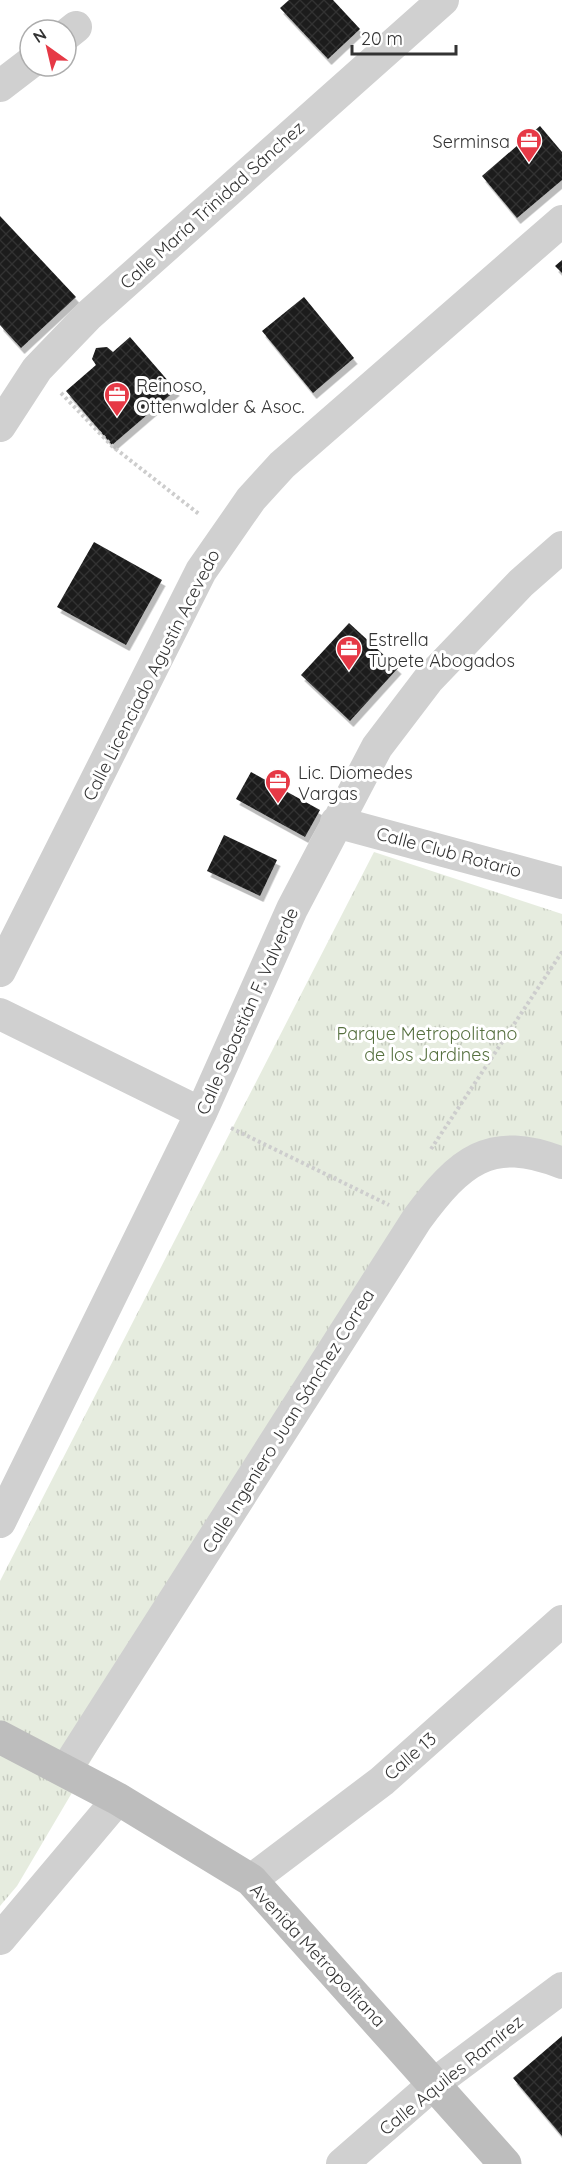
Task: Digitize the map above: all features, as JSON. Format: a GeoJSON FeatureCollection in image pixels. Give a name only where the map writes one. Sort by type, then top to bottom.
{"type":"FeatureCollection","features":[{"type":"Feature","properties":{"kind":"main road","name":"Avenida Metropolitana"},"geometry":{"type":"LineString","coordinates":[[0,1737],[118,1799],[250,1880],[435,2083],[505,2164]]}},
{"type":"Feature","properties":{"kind":"street","name":"Calle María Trinidad Sánchez"},"geometry":{"type":"LineString","coordinates":[[5,405],[88,315],[443,0]]}},
{"type":"Feature","properties":{"kind":"street"},"geometry":{"type":"LineString","coordinates":[[0,86],[18,72]]}},
{"type":"Feature","properties":{"kind":"street","name":"Calle Licenciado Agustín Acevedo"},"geometry":{"type":"LineString","coordinates":[[0,971],[201,571],[251,499],[282,465],[562,221]]}},
{"type":"Feature","properties":{"kind":"street","name":"Calle Sebastián F. Valverde"},"geometry":{"type":"LineString","coordinates":[[0,1522],[201,1113],[292,909],[377,747],[428,680],[521,583],[562,547]]}},
{"type":"Feature","properties":{"kind":"street","name":"Calle Club Rotario"},"geometry":{"type":"LineString","coordinates":[[336,822],[561,880]]}},
{"type":"Feature","properties":{"kind":"street"},"geometry":{"type":"LineString","coordinates":[[0,1014],[201,1113]]}},
{"type":"Feature","properties":{"kind":"street","name":"Calle Ingeniero Juan Sánchez Correa"},"geometry":{"type":"LineString","coordinates":[[65,1771],[417,1219],[441,1187],[479,1156],[502,1152],[535,1152],[562,1163]]}},
{"type":"Feature","properties":{"kind":"street","name":"Calle 13"},"geometry":{"type":"LineString","coordinates":[[250,1880],[382,1781],[562,1621]]}},
{"type":"Feature","properties":{"kind":"street"},"geometry":{"type":"LineString","coordinates":[[0,1939],[118,1799]]}},
{"type":"Feature","properties":{"kind":"street","name":"Calle Aquiles Ramírez"},"geometry":{"type":"LineString","coordinates":[[342,2164],[435,2083],[562,1988]]}},
{"type":"Feature","properties":{"kind":"path"},"geometry":{"type":"LineString","coordinates":[[37,369],[112,446],[225,534]]}},
{"type":"Feature","properties":{"kind":"path"},"geometry":{"type":"LineString","coordinates":[[425,1158],[562,952]]}},
{"type":"Feature","properties":{"kind":"path"},"geometry":{"type":"LineString","coordinates":[[201,1113],[417,1219]]}},
{"type":"Feature","properties":{"kind":"green space","name":"Parque Metropolitano de los Jardines"},"geometry":{"type":"Polygon","coordinates":[[[374,852],[562,914],[562,1165],[532,1150],[429,1187],[17,1886],[0,1906],[0,1581],[374,852]]]}},
{"type":"Feature","properties":{"kind":"building"},"geometry":{"type":"Polygon","coordinates":[[[289,0],[333,0],[360,29],[328,59],[280,8],[289,0]]]}},
{"type":"Feature","properties":{"kind":"building","name":"Serminsa"},"geometry":{"type":"Polygon","coordinates":[[[540,126],[562,152],[562,180],[517,218],[482,176],[540,126]]]}},
{"type":"Feature","properties":{"kind":"building"},"geometry":{"type":"Polygon","coordinates":[[[0,216],[76,297],[21,348],[0,325],[0,216]]]}},
{"type":"Feature","properties":{"kind":"building"},"geometry":{"type":"Polygon","coordinates":[[[562,260],[562,273],[555,266],[562,260]]]}},
{"type":"Feature","properties":{"kind":"building"},"geometry":{"type":"Polygon","coordinates":[[[304,297],[354,358],[313,393],[262,331],[304,297]]]}},
{"type":"Feature","properties":{"kind":"building","name":"Reinoso, Ottenwalder & Asoc."},"geometry":{"type":"Polygon","coordinates":[[[130,337],[176,390],[112,445],[66,391],[96,365],[92,359],[96,348],[107,347],[113,352],[130,337]]]}},
{"type":"Feature","properties":{"kind":"building"},"geometry":{"type":"Polygon","coordinates":[[[94,542],[162,580],[126,645],[57,607],[94,542]]]}},
{"type":"Feature","properties":{"kind":"building","name":"Estrella Tupete Abogados"},"geometry":{"type":"Polygon","coordinates":[[[349,623],[398,668],[350,721],[301,675],[349,623]]]}},
{"type":"Feature","properties":{"kind":"building","name":"Lic. Diomedes Vargas"},"geometry":{"type":"Polygon","coordinates":[[[251,772],[320,810],[305,837],[236,799],[251,772]]]}},
{"type":"Feature","properties":{"kind":"building"},"geometry":{"type":"Polygon","coordinates":[[[224,835],[277,860],[260,896],[207,871],[224,835]]]}},
{"type":"Feature","properties":{"kind":"building"},"geometry":{"type":"Polygon","coordinates":[[[562,2036],[562,2136],[513,2078],[562,2036]]]}},
{"type":"Feature","properties":{"kind":"place","name":"Serminsa"},"geometry":{"type":"Point","coordinates":[529,164]}},
{"type":"Feature","properties":{"kind":"place","name":"Reinoso, Ottenwalder & Asoc."},"geometry":{"type":"Point","coordinates":[117,418]}},
{"type":"Feature","properties":{"kind":"place","name":"Estrella Tupete Abogados"},"geometry":{"type":"Point","coordinates":[349,672]}},
{"type":"Feature","properties":{"kind":"place","name":"Lic. Diomedes Vargas"},"geometry":{"type":"Point","coordinates":[278,805]}}]}
